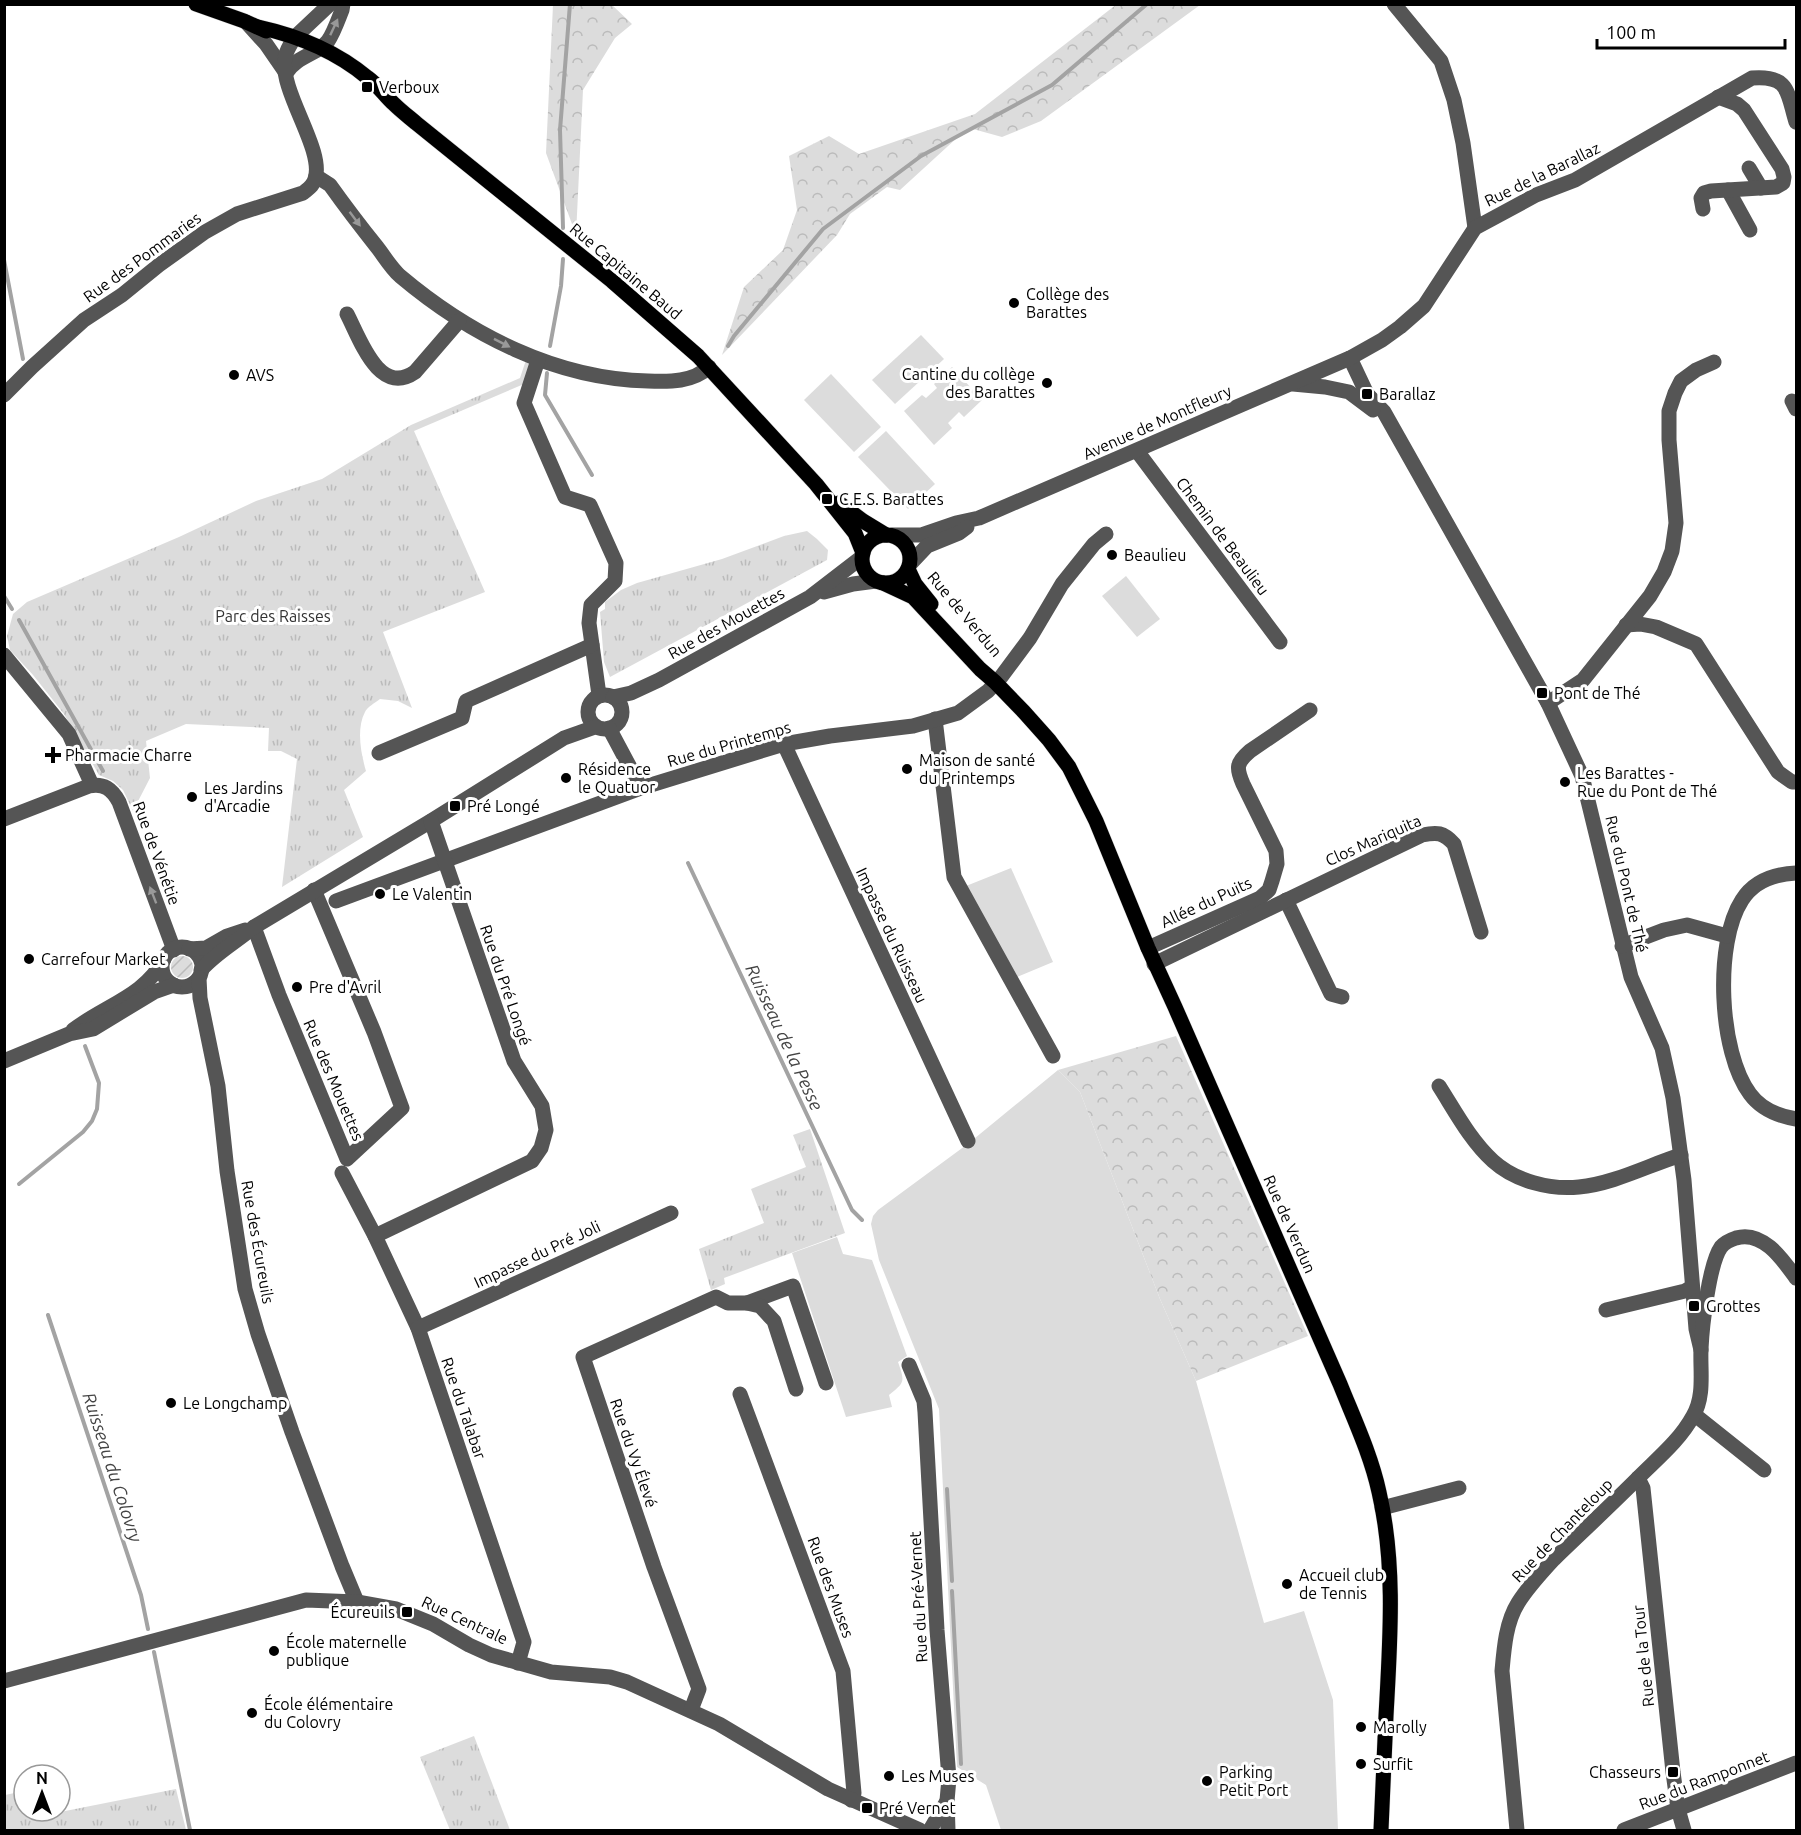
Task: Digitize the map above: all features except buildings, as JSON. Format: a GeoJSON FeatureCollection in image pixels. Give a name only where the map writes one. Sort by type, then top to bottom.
{"type":"FeatureCollection","features":[{"type":"Feature","properties":{"kind":"main road","name":"Rue Capitaine Baud"},"geometry":{"type":"LineString","coordinates":[[196,4],[281,32],[316,50],[344,59],[370,79],[395,105],[657,319],[709,367],[816,484],[855,533],[862,555]]}},
{"type":"Feature","properties":{"kind":"main road","name":"Rue Capitaine Baud"},"geometry":{"type":"LineString","coordinates":[[816,484],[863,521],[889,535]]}},
{"type":"Feature","properties":{"kind":"main road"},"geometry":{"type":"LineString","coordinates":[[889,535],[898,538],[907,546],[909,566],[905,574],[895,582],[879,582],[867,574],[862,555],[865,547],[874,538],[889,535]]}},
{"type":"Feature","properties":{"kind":"main road","name":"Rue de Verdun"},"geometry":{"type":"LineString","coordinates":[[909,566],[915,584],[986,665],[995,682]]}},
{"type":"Feature","properties":{"kind":"main road","name":"Rue de Verdun"},"geometry":{"type":"LineString","coordinates":[[879,582],[913,597],[1049,740],[1069,767],[1096,821],[1154,964],[1340,1384],[1379,1490],[1388,1564],[1389,1659],[1381,1830]]}},
{"type":"Feature","properties":{"kind":"street"},"geometry":{"type":"LineString","coordinates":[[330,4],[293,40],[285,58],[286,73],[314,154],[316,177],[330,185],[398,274],[459,321],[534,359],[605,378],[633,381],[685,380],[699,375],[709,367]]}},
{"type":"Feature","properties":{"kind":"street"},"geometry":{"type":"LineString","coordinates":[[286,73],[299,59],[328,41],[343,4]]}},
{"type":"Feature","properties":{"kind":"street"},"geometry":{"type":"LineString","coordinates":[[1394,4],[1441,61],[1454,100],[1463,143],[1475,228]]}},
{"type":"Feature","properties":{"kind":"street"},"geometry":{"type":"LineString","coordinates":[[252,24],[286,73]]}},
{"type":"Feature","properties":{"kind":"street","name":"Rue de la Barallaz"},"geometry":{"type":"LineString","coordinates":[[1350,358],[1400,327],[1424,306],[1475,228],[1536,195],[1575,180],[1752,78],[1765,77],[1783,84],[1793,97],[1797,122]]}},
{"type":"Feature","properties":{"kind":"street"},"geometry":{"type":"LineString","coordinates":[[1703,209],[1701,198],[1704,193],[1776,187],[1783,183],[1784,177],[1782,169],[1744,110],[1737,104],[1718,97]]}},
{"type":"Feature","properties":{"kind":"street"},"geometry":{"type":"LineString","coordinates":[[1749,168],[1761,188]]}},
{"type":"Feature","properties":{"kind":"street","name":"Rue des Pommaries"},"geometry":{"type":"LineString","coordinates":[[4,395],[84,320],[122,295],[200,236],[237,214],[303,193],[312,186],[316,177]]}},
{"type":"Feature","properties":{"kind":"street"},"geometry":{"type":"LineString","coordinates":[[1728,190],[1750,230]]}},
{"type":"Feature","properties":{"kind":"street"},"geometry":{"type":"LineString","coordinates":[[346,314],[372,362],[384,374],[395,378],[406,377],[416,372],[459,321]]}},
{"type":"Feature","properties":{"kind":"street"},"geometry":{"type":"LineString","coordinates":[[1360,378],[1369,347]]}},
{"type":"Feature","properties":{"kind":"street"},"geometry":{"type":"LineString","coordinates":[[1349,392],[1343,373],[1350,358]]}},
{"type":"Feature","properties":{"kind":"street","name":"Rue du Pont de Thé"},"geometry":{"type":"LineString","coordinates":[[1350,358],[1367,394],[1384,412],[1548,703],[1582,776],[1622,946],[1631,977],[1662,1048],[1673,1098],[1681,1155],[1696,1329],[1701,1350]]}},
{"type":"Feature","properties":{"kind":"street","name":"Avenue de Montfleury"},"geometry":{"type":"LineString","coordinates":[[889,535],[921,535],[979,518],[1350,358]]}},
{"type":"Feature","properties":{"kind":"street"},"geometry":{"type":"LineString","coordinates":[[534,359],[524,403],[565,497],[590,505],[616,563],[615,581],[591,605],[589,623],[592,645],[612,701],[621,718],[616,724],[564,738]]}},
{"type":"Feature","properties":{"kind":"street"},"geometry":{"type":"LineString","coordinates":[[1548,703],[1582,680],[1650,596],[1664,572],[1672,551],[1676,523],[1668,440],[1669,411],[1681,381],[1696,370],[1714,362]]}},
{"type":"Feature","properties":{"kind":"street","name":"Rue du Pont de Thé"},"geometry":{"type":"LineString","coordinates":[[1290,383],[1349,392],[1389,423]]}},
{"type":"Feature","properties":{"kind":"street","name":"Chemin de Beaulieu"},"geometry":{"type":"LineString","coordinates":[[1137,451],[1280,642]]}},
{"type":"Feature","properties":{"kind":"street","name":"Avenue de Montfleury"},"geometry":{"type":"LineString","coordinates":[[909,566],[927,546],[959,533],[979,518]]}},
{"type":"Feature","properties":{"kind":"street"},"geometry":{"type":"LineString","coordinates":[[995,682],[1030,638],[1062,584],[1094,544],[1106,534]]}},
{"type":"Feature","properties":{"kind":"street","name":"Rue des Mouettes"},"geometry":{"type":"LineString","coordinates":[[810,597],[862,555]]}},
{"type":"Feature","properties":{"kind":"street","name":"Rue des Mouettes"},"geometry":{"type":"LineString","coordinates":[[612,701],[659,680],[810,597],[841,586],[879,582]]}},
{"type":"Feature","properties":{"kind":"street"},"geometry":{"type":"LineString","coordinates":[[1626,625],[1640,624],[1656,627],[1696,644],[1778,772],[1792,782],[1797,782]]}},
{"type":"Feature","properties":{"kind":"street"},"geometry":{"type":"LineString","coordinates":[[379,753],[462,718],[466,701],[592,645]]}},
{"type":"Feature","properties":{"kind":"street"},"geometry":{"type":"LineString","coordinates":[[4,655],[69,734],[92,785],[4,819]]}},
{"type":"Feature","properties":{"kind":"street","name":"Rue du Printemps"},"geometry":{"type":"LineString","coordinates":[[336,901],[641,788],[784,744],[913,726],[958,713],[988,691],[995,682]]}},
{"type":"Feature","properties":{"kind":"street"},"geometry":{"type":"LineString","coordinates":[[4,1061],[69,1034],[93,1029],[154,992],[175,985],[189,985],[213,957],[254,927],[432,821],[564,738],[576,726],[594,698],[612,701]]}},
{"type":"Feature","properties":{"kind":"street"},"geometry":{"type":"LineString","coordinates":[[587,709],[590,722],[602,728],[641,788]]}},
{"type":"Feature","properties":{"kind":"street","name":"Allée du Puits"},"geometry":{"type":"LineString","coordinates":[[1148,948],[1260,898],[1269,890],[1276,864],[1275,851],[1243,784],[1238,766],[1241,759],[1250,751],[1310,710]]}},
{"type":"Feature","properties":{"kind":"street"},"geometry":{"type":"LineString","coordinates":[[935,720],[954,877],[1053,1056]]}},
{"type":"Feature","properties":{"kind":"street","name":"Impasse du Ruisseau"},"geometry":{"type":"LineString","coordinates":[[784,744],[968,1141]]}},
{"type":"Feature","properties":{"kind":"street","name":"Rue de Vénétie"},"geometry":{"type":"LineString","coordinates":[[92,785],[107,786],[119,802],[169,954]]}},
{"type":"Feature","properties":{"kind":"street","name":"Rue du Pré Longé"},"geometry":{"type":"LineString","coordinates":[[375,1236],[532,1161],[541,1148],[546,1130],[542,1106],[514,1061],[444,862],[432,821]]}},
{"type":"Feature","properties":{"kind":"street","name":"Clos Mariquita"},"geometry":{"type":"LineString","coordinates":[[1154,964],[1422,835],[1432,833],[1446,835],[1454,844],[1481,932]]}},
{"type":"Feature","properties":{"kind":"street"},"geometry":{"type":"LineString","coordinates":[[1797,873],[1760,882],[1741,901],[1727,936],[1724,977],[1726,1024],[1735,1067],[1751,1095],[1765,1108],[1779,1115],[1797,1119]]}},
{"type":"Feature","properties":{"kind":"street","name":"Rue des Mouettes"},"geometry":{"type":"LineString","coordinates":[[254,927],[279,995],[347,1159],[402,1108],[374,1032],[314,890]]}},
{"type":"Feature","properties":{"kind":"street"},"geometry":{"type":"LineString","coordinates":[[1286,900],[1331,994],[1342,997]]}},
{"type":"Feature","properties":{"kind":"street"},"geometry":{"type":"LineString","coordinates":[[1622,946],[1664,930],[1687,925],[1727,936]]}},
{"type":"Feature","properties":{"kind":"street"},"geometry":{"type":"LineString","coordinates":[[69,1034],[90,1018],[144,986],[169,954],[180,948],[206,948],[227,936],[254,927]]}},
{"type":"Feature","properties":{"kind":"street"},"geometry":{"type":"LineString","coordinates":[[189,949],[198,956],[201,963],[200,974]]}},
{"type":"Feature","properties":{"kind":"street"},"geometry":{"type":"LineString","coordinates":[[169,954],[162,965],[164,975],[175,985]]}},
{"type":"Feature","properties":{"kind":"street","name":"Rue des Écureuils"},"geometry":{"type":"LineString","coordinates":[[200,974],[200,998],[218,1086],[227,1171],[245,1289],[258,1334],[342,1566],[351,1601]]}},
{"type":"Feature","properties":{"kind":"street","name":"Rue des Écureuils"},"geometry":{"type":"LineString","coordinates":[[175,985],[192,1001],[205,1019]]}},
{"type":"Feature","properties":{"kind":"street"},"geometry":{"type":"LineString","coordinates":[[1438,1086],[1466,1129],[1493,1161],[1509,1172],[1541,1185],[1581,1187],[1681,1155]]}},
{"type":"Feature","properties":{"kind":"street","name":"Rue du Talabar"},"geometry":{"type":"LineString","coordinates":[[342,1173],[375,1236],[418,1328],[524,1642],[518,1663]]}},
{"type":"Feature","properties":{"kind":"street","name":"Impasse du Pré Joli"},"geometry":{"type":"LineString","coordinates":[[418,1328],[671,1213]]}},
{"type":"Feature","properties":{"kind":"street"},"geometry":{"type":"LineString","coordinates":[[1701,1350],[1713,1268],[1720,1248],[1729,1240],[1743,1236],[1760,1241],[1776,1252],[1797,1278]]}},
{"type":"Feature","properties":{"kind":"street"},"geometry":{"type":"LineString","coordinates":[[747,1303],[793,1286],[826,1383]]}},
{"type":"Feature","properties":{"kind":"street"},"geometry":{"type":"LineString","coordinates":[[1606,1310],[1685,1291],[1692,1287]]}},
{"type":"Feature","properties":{"kind":"street","name":"Rue du Vy Élevé"},"geometry":{"type":"LineString","coordinates":[[691,1710],[699,1689],[654,1567],[583,1358],[716,1297],[728,1303],[747,1303]]}},
{"type":"Feature","properties":{"kind":"street"},"geometry":{"type":"LineString","coordinates":[[747,1303],[760,1306],[774,1321],[796,1389]]}},
{"type":"Feature","properties":{"kind":"street","name":"Rue de Chanteloup"},"geometry":{"type":"LineString","coordinates":[[1517,1830],[1502,1671],[1504,1646],[1517,1604],[1536,1579],[1672,1445],[1695,1415],[1700,1393],[1701,1350]]}},
{"type":"Feature","properties":{"kind":"street","name":"Rue du Pré-Vernet"},"geometry":{"type":"LineString","coordinates":[[909,1365],[924,1401],[925,1412],[937,1630],[949,1776],[948,1830]]}},
{"type":"Feature","properties":{"kind":"street","name":"Rue des Muses"},"geometry":{"type":"LineString","coordinates":[[740,1394],[843,1671],[854,1793],[851,1800]]}},
{"type":"Feature","properties":{"kind":"street"},"geometry":{"type":"LineString","coordinates":[[1695,1415],[1764,1470]]}},
{"type":"Feature","properties":{"kind":"street","name":"Rue de la Tour"},"geometry":{"type":"LineString","coordinates":[[1638,1478],[1643,1488],[1678,1809],[1684,1830]]}},
{"type":"Feature","properties":{"kind":"street"},"geometry":{"type":"LineString","coordinates":[[1382,1508],[1459,1488]]}},
{"type":"Feature","properties":{"kind":"street","name":"Rue Centrale"},"geometry":{"type":"LineString","coordinates":[[4,1681],[306,1600],[351,1601],[407,1612],[433,1624],[469,1646],[518,1663],[551,1672],[610,1677],[627,1682],[735,1732],[828,1789],[920,1830]]}},
{"type":"Feature","properties":{"kind":"street","name":"Rue du Ramponnet"},"geometry":{"type":"LineString","coordinates":[[1624,1830],[1797,1763]]}},
{"type":"Feature","properties":{"kind":"street"},"geometry":{"type":"LineString","coordinates":[[930,1830],[947,1801]]}},
{"type":"Feature","properties":{"kind":"green space"},"geometry":{"type":"Polygon","coordinates":[[[1117,4],[1200,5],[1041,121],[1002,137],[973,129],[959,136],[900,190],[887,187],[850,214],[837,235],[722,355],[744,287],[783,250],[797,210],[789,156],[829,136],[859,154],[975,114],[1117,4]]]}},
{"type":"Feature","properties":{"kind":"green space"},"geometry":{"type":"Polygon","coordinates":[[[553,5],[612,5],[632,24],[615,38],[583,90],[576,235],[546,153],[553,5]]]}},
{"type":"Feature","properties":{"kind":"green space"},"geometry":{"type":"Polygon","coordinates":[[[921,335],[944,359],[895,404],[872,380],[921,335]]]}},
{"type":"Feature","properties":{"kind":"green space","name":"Parc des Raisses"},"geometry":{"type":"Polygon","coordinates":[[[526,360],[532,362],[524,384],[414,431],[485,592],[383,632],[412,708],[398,701],[380,699],[367,708],[362,719],[360,742],[366,771],[344,790],[363,837],[282,887],[297,759],[281,751],[268,751],[269,728],[186,724],[146,741],[150,778],[133,811],[123,790],[113,781],[99,775],[64,714],[10,650],[7,636],[13,614],[27,602],[179,537],[256,501],[322,479],[411,425],[520,378],[526,360]]]}},
{"type":"Feature","properties":{"kind":"green space"},"geometry":{"type":"Polygon","coordinates":[[[952,367],[982,400],[964,417],[959,412],[948,423],[952,428],[934,445],[904,411],[922,395],[926,398],[937,388],[934,384],[952,367]]]}},
{"type":"Feature","properties":{"kind":"green space"},"geometry":{"type":"Polygon","coordinates":[[[831,374],[881,427],[854,452],[804,400],[831,374]]]}},
{"type":"Feature","properties":{"kind":"green space"},"geometry":{"type":"Polygon","coordinates":[[[886,431],[935,484],[908,509],[858,457],[886,431]]]}},
{"type":"Feature","properties":{"kind":"green space"},"geometry":{"type":"Polygon","coordinates":[[[807,531],[828,550],[827,560],[610,677],[604,662],[600,612],[605,609],[605,602],[621,590],[637,583],[722,559],[784,536],[807,531]]]}},
{"type":"Feature","properties":{"kind":"green space"},"geometry":{"type":"Polygon","coordinates":[[[1126,576],[1160,619],[1137,637],[1102,596],[1126,576]]]}},
{"type":"Feature","properties":{"kind":"green space"},"geometry":{"type":"Polygon","coordinates":[[[1011,868],[1053,962],[1017,977],[961,888],[1011,868]]]}},
{"type":"Feature","properties":{"kind":"green space"},"geometry":{"type":"Polygon","coordinates":[[[182,956],[190,959],[193,967],[190,975],[182,978],[174,975],[171,967],[174,959],[182,956]]]}},
{"type":"Feature","properties":{"kind":"green space"},"geometry":{"type":"Polygon","coordinates":[[[1176,1036],[1308,1336],[1196,1381],[1160,1299],[1080,1092],[1058,1070],[1176,1036]]]}},
{"type":"Feature","properties":{"kind":"green space"},"geometry":{"type":"Polygon","coordinates":[[[1058,1070],[1080,1092],[1160,1299],[1196,1381],[1264,1623],[1304,1611],[1333,1700],[1338,1830],[1001,1830],[986,1785],[957,1767],[939,1409],[879,1260],[871,1224],[878,1210],[969,1143],[1058,1070]]]}},
{"type":"Feature","properties":{"kind":"green space"},"geometry":{"type":"Polygon","coordinates":[[[810,1129],[845,1233],[724,1278],[725,1284],[711,1290],[699,1249],[764,1223],[751,1189],[806,1167],[793,1135],[810,1129]]]}},
{"type":"Feature","properties":{"kind":"green space"},"geometry":{"type":"Polygon","coordinates":[[[837,1237],[843,1254],[872,1260],[907,1356],[898,1362],[902,1381],[889,1395],[892,1407],[846,1417],[792,1253],[837,1237]]]}},
{"type":"Feature","properties":{"kind":"green space"},"geometry":{"type":"Polygon","coordinates":[[[474,1736],[510,1830],[450,1830],[420,1757],[474,1736]]]}},
{"type":"Feature","properties":{"kind":"green space"},"geometry":{"type":"Polygon","coordinates":[[[176,1789],[186,1830],[5,1830],[5,1795],[12,1794],[12,1823],[72,1823],[72,1810],[176,1789]]]}},
{"type":"Feature","properties":{"kind":"waterway","name":"Ruisseau de la Pesse"},"geometry":{"type":"LineString","coordinates":[[563,228],[560,130],[570,4]]}},
{"type":"Feature","properties":{"kind":"waterway"},"geometry":{"type":"LineString","coordinates":[[728,346],[823,229],[921,156],[1052,85],[1147,4]]}},
{"type":"Feature","properties":{"kind":"waterway","name":"Ruisseau de la Pesse"},"geometry":{"type":"LineString","coordinates":[[550,346],[561,286],[563,259]]}},
{"type":"Feature","properties":{"kind":"waterway"},"geometry":{"type":"LineString","coordinates":[[4,260],[23,359]]}},
{"type":"Feature","properties":{"kind":"waterway","name":"Ruisseau de la Pesse"},"geometry":{"type":"LineString","coordinates":[[547,373],[545,395],[592,475]]}},
{"type":"Feature","properties":{"kind":"waterway"},"geometry":{"type":"LineString","coordinates":[[4,596],[12,609]]}},
{"type":"Feature","properties":{"kind":"waterway","name":"Ruisseau du Colovry"},"geometry":{"type":"LineString","coordinates":[[19,620],[103,771]]}},
{"type":"Feature","properties":{"kind":"waterway","name":"Ruisseau de la Pesse"},"geometry":{"type":"LineString","coordinates":[[688,863],[852,1210],[862,1220]]}},
{"type":"Feature","properties":{"kind":"waterway"},"geometry":{"type":"LineString","coordinates":[[19,1184],[83,1132],[92,1121],[97,1109],[99,1083],[85,1046]]}},
{"type":"Feature","properties":{"kind":"waterway","name":"Ruisseau du Colovry"},"geometry":{"type":"LineString","coordinates":[[48,1315],[141,1595],[148,1629]]}},
{"type":"Feature","properties":{"kind":"waterway","name":"Ruisseau de la Pesse"},"geometry":{"type":"LineString","coordinates":[[947,1489],[952,1581]]}},
{"type":"Feature","properties":{"kind":"waterway","name":"Ruisseau de la Pesse"},"geometry":{"type":"LineString","coordinates":[[952,1591],[961,1764]]}},
{"type":"Feature","properties":{"kind":"waterway","name":"Ruisseau du Colovry"},"geometry":{"type":"LineString","coordinates":[[154,1652],[190,1830]]}},
{"type":"Feature","properties":{"kind":"place","name":"Verboux"},"geometry":{"type":"Point","coordinates":[367,87]}},
{"type":"Feature","properties":{"kind":"place","name":"Collège des Barattes"},"geometry":{"type":"Point","coordinates":[1014,303]}},
{"type":"Feature","properties":{"kind":"place","name":"AVS"},"geometry":{"type":"Point","coordinates":[234,375]}},
{"type":"Feature","properties":{"kind":"place","name":"Cantine du collège des Barattes"},"geometry":{"type":"Point","coordinates":[1047,383]}},
{"type":"Feature","properties":{"kind":"place","name":"Barallaz"},"geometry":{"type":"Point","coordinates":[1367,394]}},
{"type":"Feature","properties":{"kind":"place","name":"C.E.S. Barattes"},"geometry":{"type":"Point","coordinates":[827,499]}},
{"type":"Feature","properties":{"kind":"place","name":"Beaulieu"},"geometry":{"type":"Point","coordinates":[1112,555]}},
{"type":"Feature","properties":{"kind":"place","name":"Pont de Thé"},"geometry":{"type":"Point","coordinates":[1542,693]}},
{"type":"Feature","properties":{"kind":"place","name":"Pharmacie Charre"},"geometry":{"type":"Point","coordinates":[53,755]}},
{"type":"Feature","properties":{"kind":"place","name":"Maison de santé du Printemps"},"geometry":{"type":"Point","coordinates":[907,769]}},
{"type":"Feature","properties":{"kind":"place","name":"Résidence le Quatuor"},"geometry":{"type":"Point","coordinates":[566,778]}},
{"type":"Feature","properties":{"kind":"place","name":"Les Barattes - Rue du Pont de Thé"},"geometry":{"type":"Point","coordinates":[1565,782]}},
{"type":"Feature","properties":{"kind":"place","name":"Les Jardins d'Arcadie"},"geometry":{"type":"Point","coordinates":[192,797]}},
{"type":"Feature","properties":{"kind":"place","name":"Pré Longé"},"geometry":{"type":"Point","coordinates":[455,806]}},
{"type":"Feature","properties":{"kind":"place","name":"Le Valentin"},"geometry":{"type":"Point","coordinates":[380,894]}},
{"type":"Feature","properties":{"kind":"place","name":"Carrefour Market"},"geometry":{"type":"Point","coordinates":[29,959]}},
{"type":"Feature","properties":{"kind":"place","name":"Pre d'Avril"},"geometry":{"type":"Point","coordinates":[297,987]}},
{"type":"Feature","properties":{"kind":"place","name":"Grottes"},"geometry":{"type":"Point","coordinates":[1694,1306]}},
{"type":"Feature","properties":{"kind":"place","name":"Le Longchamp"},"geometry":{"type":"Point","coordinates":[171,1403]}},
{"type":"Feature","properties":{"kind":"place","name":"Accueil club de Tennis"},"geometry":{"type":"Point","coordinates":[1287,1584]}},
{"type":"Feature","properties":{"kind":"place","name":"Écureuils"},"geometry":{"type":"Point","coordinates":[407,1612]}},
{"type":"Feature","properties":{"kind":"place","name":"École maternelle publique"},"geometry":{"type":"Point","coordinates":[274,1651]}},
{"type":"Feature","properties":{"kind":"place","name":"École élémentaire du Colovry"},"geometry":{"type":"Point","coordinates":[252,1713]}},
{"type":"Feature","properties":{"kind":"place","name":"Marolly"},"geometry":{"type":"Point","coordinates":[1361,1727]}},
{"type":"Feature","properties":{"kind":"place","name":"Surfit"},"geometry":{"type":"Point","coordinates":[1361,1764]}},
{"type":"Feature","properties":{"kind":"place","name":"Chasseurs"},"geometry":{"type":"Point","coordinates":[1673,1772]}},
{"type":"Feature","properties":{"kind":"place","name":"Les Muses"},"geometry":{"type":"Point","coordinates":[889,1776]}},
{"type":"Feature","properties":{"kind":"place","name":"Parking Petit Port"},"geometry":{"type":"Point","coordinates":[1207,1781]}},
{"type":"Feature","properties":{"kind":"place","name":"Pré Vernet"},"geometry":{"type":"Point","coordinates":[867,1808]}}]}
